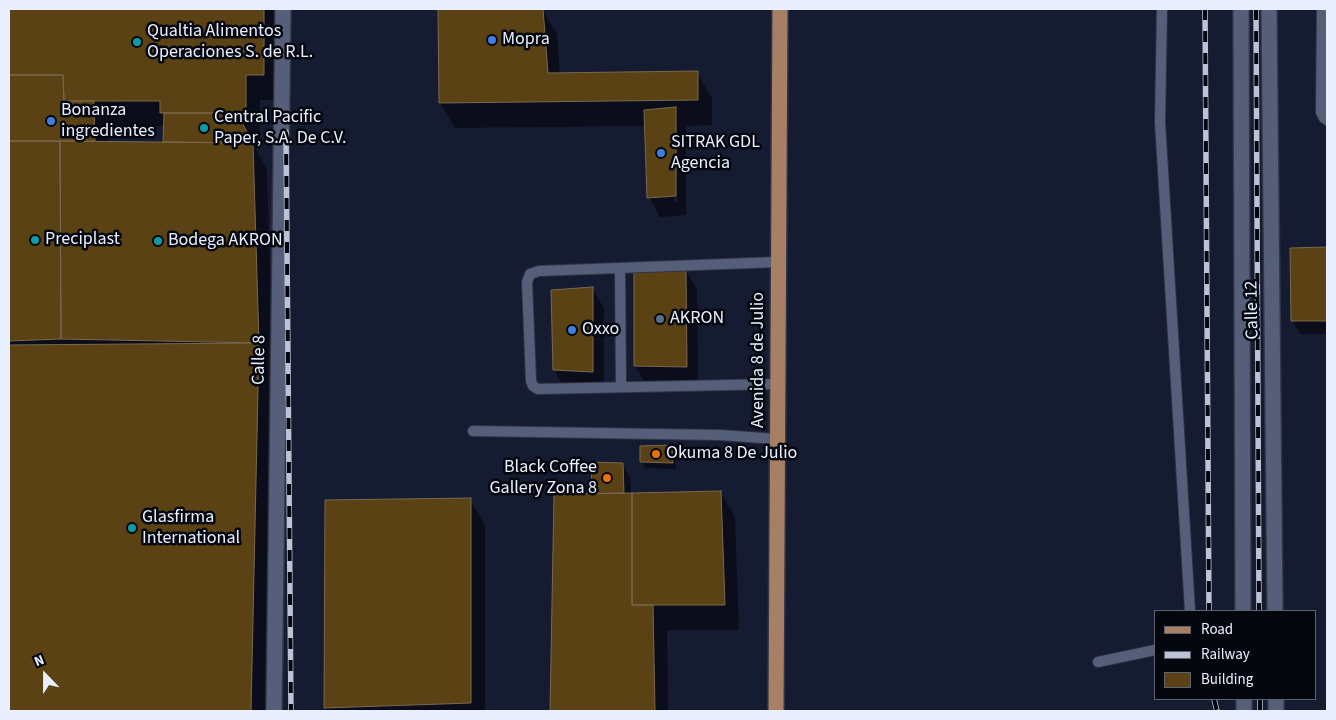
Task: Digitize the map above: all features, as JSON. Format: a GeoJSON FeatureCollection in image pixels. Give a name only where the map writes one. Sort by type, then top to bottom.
{"type":"FeatureCollection","features":[{"type":"Feature","properties":{"kind":"main road","name":"Avenida 8 de Julio"},"geometry":{"type":"LineString","coordinates":[[776,711],[780,9]]}},
{"type":"Feature","properties":{"kind":"street","name":"Calle 8"},"geometry":{"type":"LineString","coordinates":[[274,711],[283,9]]}},
{"type":"Feature","properties":{"kind":"street","name":"Calle 12"},"geometry":{"type":"LineString","coordinates":[[1242,9],[1243,610]]}},
{"type":"Feature","properties":{"kind":"street","name":"Calle 12"},"geometry":{"type":"LineString","coordinates":[[1269,9],[1275,610]]}},
{"type":"Feature","properties":{"kind":"lane"},"geometry":{"type":"LineString","coordinates":[[1162,9],[1160,122],[1190,610]]}},
{"type":"Feature","properties":{"kind":"lane"},"geometry":{"type":"LineString","coordinates":[[1324,14],[1321,112],[1327,120]]}},
{"type":"Feature","properties":{"kind":"lane"},"geometry":{"type":"LineString","coordinates":[[778,262],[534,271],[530,274],[527,282],[530,376],[533,386],[543,390],[778,384]]}},
{"type":"Feature","properties":{"kind":"lane"},"geometry":{"type":"LineString","coordinates":[[620,268],[621,387]]}},
{"type":"Feature","properties":{"kind":"lane"},"geometry":{"type":"LineString","coordinates":[[473,431],[720,435],[777,439]]}},
{"type":"Feature","properties":{"kind":"lane"},"geometry":{"type":"LineString","coordinates":[[1098,662],[1154,650]]}},
{"type":"Feature","properties":{"kind":"building","name":"Qualtia Alimentos Operaciones S. de R.L."},"geometry":{"type":"Polygon","coordinates":[[[9,9],[264,9],[264,75],[246,75],[246,113],[160,113],[160,101],[64,101],[63,75],[9,75],[9,9]]]}},
{"type":"Feature","properties":{"kind":"building","name":"Mopra"},"geometry":{"type":"Polygon","coordinates":[[[438,9],[543,9],[548,73],[698,71],[698,100],[439,103],[438,9]]]}},
{"type":"Feature","properties":{"kind":"building","name":"Bonanza ingredientes"},"geometry":{"type":"Polygon","coordinates":[[[9,75],[63,75],[64,101],[94,101],[95,141],[9,141],[9,75]]]}},
{"type":"Feature","properties":{"kind":"building","name":"SITRAK GDL Agencia"},"geometry":{"type":"Polygon","coordinates":[[[676,107],[676,196],[647,198],[644,110],[676,107]]]}},
{"type":"Feature","properties":{"kind":"building","name":"Central Pacific Paper, S.A. De C.V."},"geometry":{"type":"Polygon","coordinates":[[[164,113],[237,113],[253,143],[163,142],[164,113]]]}},
{"type":"Feature","properties":{"kind":"building","name":"Preciplast"},"geometry":{"type":"Polygon","coordinates":[[[9,141],[60,141],[61,339],[9,341],[9,141]]]}},
{"type":"Feature","properties":{"kind":"building","name":"Bodega AKRON"},"geometry":{"type":"Polygon","coordinates":[[[60,141],[253,143],[259,343],[61,339],[60,141]]]}},
{"type":"Feature","properties":{"kind":"building"},"geometry":{"type":"Polygon","coordinates":[[[1327,247],[1327,321],[1291,321],[1290,248],[1327,247]]]}},
{"type":"Feature","properties":{"kind":"building","name":"AKRON"},"geometry":{"type":"Polygon","coordinates":[[[686,269],[687,367],[634,366],[634,271],[686,269]]]}},
{"type":"Feature","properties":{"kind":"building","name":"Oxxo"},"geometry":{"type":"Polygon","coordinates":[[[593,287],[593,372],[553,370],[551,290],[593,287]]]}},
{"type":"Feature","properties":{"kind":"building","name":"Glasfirma International"},"geometry":{"type":"Polygon","coordinates":[[[259,343],[251,711],[9,711],[9,345],[259,343]]]}},
{"type":"Feature","properties":{"kind":"building","name":"Okuma 8 De Julio"},"geometry":{"type":"Polygon","coordinates":[[[672,445],[673,463],[640,462],[640,446],[672,445]]]}},
{"type":"Feature","properties":{"kind":"building","name":"Black Coffee Gallery Zona 8"},"geometry":{"type":"Polygon","coordinates":[[[592,462],[623,463],[624,493],[591,494],[592,462]]]}},
{"type":"Feature","properties":{"kind":"building"},"geometry":{"type":"Polygon","coordinates":[[[721,491],[725,605],[632,605],[632,493],[721,491]]]}},
{"type":"Feature","properties":{"kind":"building"},"geometry":{"type":"Polygon","coordinates":[[[632,493],[632,605],[653,605],[655,711],[550,711],[554,494],[632,493]]]}},
{"type":"Feature","properties":{"kind":"building"},"geometry":{"type":"Polygon","coordinates":[[[471,498],[471,703],[324,708],[325,500],[471,498]]]}},
{"type":"Feature","properties":{"kind":"railway"},"geometry":{"type":"LineString","coordinates":[[1205,9],[1209,610]]}},
{"type":"Feature","properties":{"kind":"railway"},"geometry":{"type":"LineString","coordinates":[[1256,9],[1259,610]]}},
{"type":"Feature","properties":{"kind":"railway"},"geometry":{"type":"LineString","coordinates":[[286,132],[291,711]]}},
{"type":"Feature","properties":{"kind":"railway"},"geometry":{"type":"LineString","coordinates":[[1214,700],[1217,711]]}},
{"type":"Feature","properties":{"kind":"railway"},"geometry":{"type":"LineString","coordinates":[[1260,700],[1260,711]]}},
{"type":"Feature","properties":{"kind":"place","name":"Mopra"},"geometry":{"type":"Point","coordinates":[492,40]}},
{"type":"Feature","properties":{"kind":"place","name":"Qualtia Alimentos Operaciones S. de R.L."},"geometry":{"type":"Point","coordinates":[137,42]}},
{"type":"Feature","properties":{"kind":"place","name":"Bonanza ingredientes"},"geometry":{"type":"Point","coordinates":[51,121]}},
{"type":"Feature","properties":{"kind":"place","name":"Central Pacific Paper, S.A. De C.V."},"geometry":{"type":"Point","coordinates":[204,128]}},
{"type":"Feature","properties":{"kind":"place","name":"SITRAK GDL Agencia"},"geometry":{"type":"Point","coordinates":[661,153]}},
{"type":"Feature","properties":{"kind":"place","name":"Preciplast"},"geometry":{"type":"Point","coordinates":[35,240]}},
{"type":"Feature","properties":{"kind":"place","name":"Bodega AKRON"},"geometry":{"type":"Point","coordinates":[158,241]}},
{"type":"Feature","properties":{"kind":"place","name":"AKRON"},"geometry":{"type":"Point","coordinates":[660,319]}},
{"type":"Feature","properties":{"kind":"place","name":"Oxxo"},"geometry":{"type":"Point","coordinates":[572,330]}},
{"type":"Feature","properties":{"kind":"place","name":"Okuma 8 De Julio"},"geometry":{"type":"Point","coordinates":[656,454]}},
{"type":"Feature","properties":{"kind":"place","name":"Black Coffee Gallery Zona 8"},"geometry":{"type":"Point","coordinates":[607,478]}},
{"type":"Feature","properties":{"kind":"place","name":"Glasfirma International"},"geometry":{"type":"Point","coordinates":[132,528]}}]}
